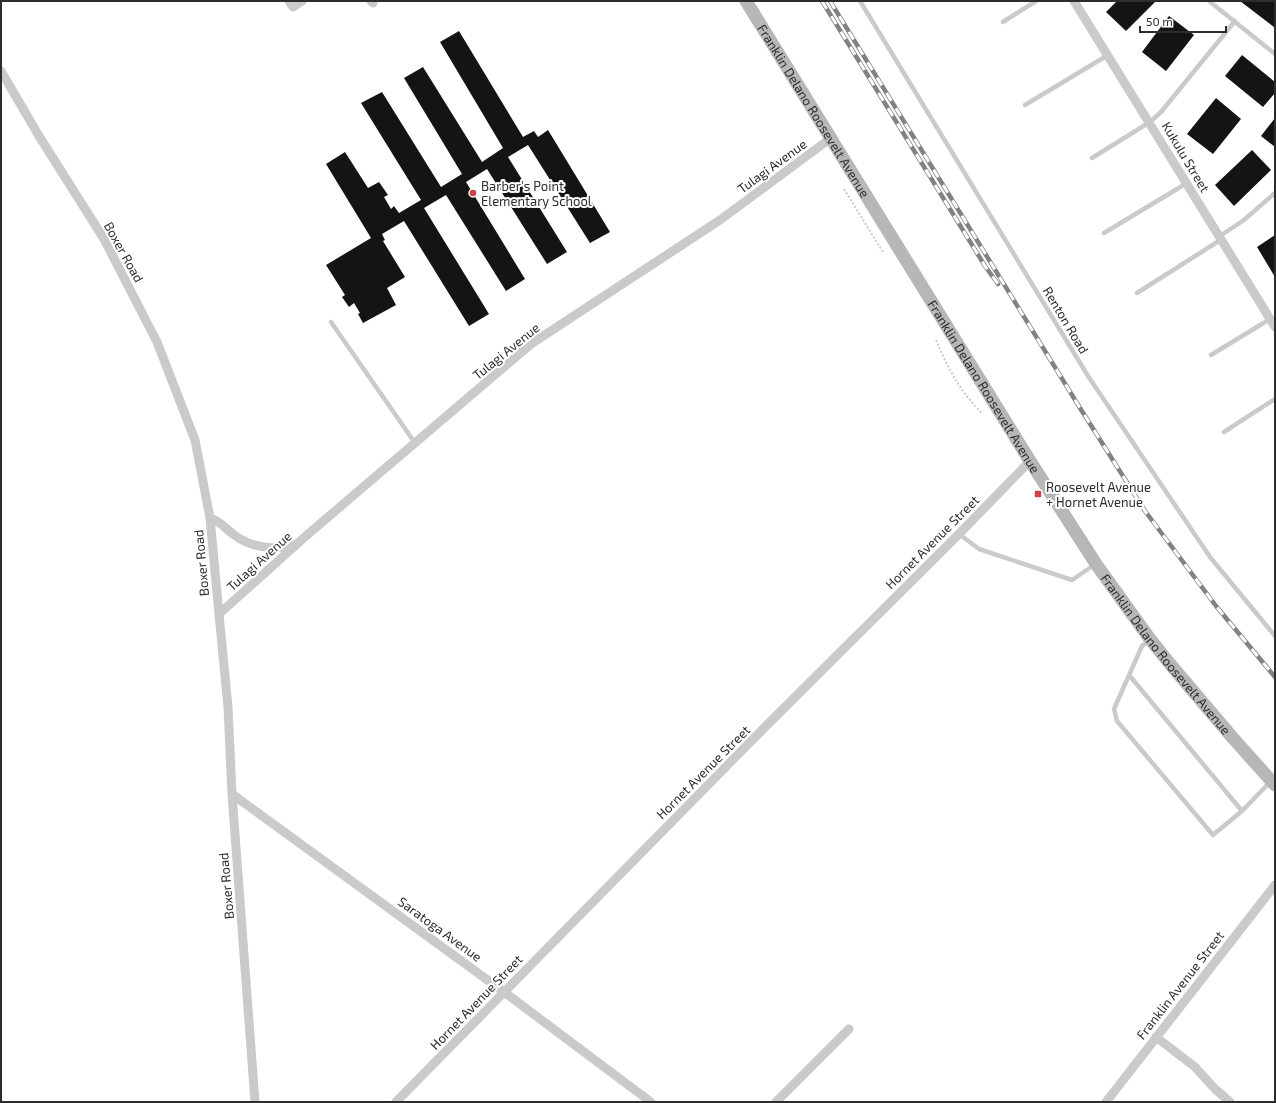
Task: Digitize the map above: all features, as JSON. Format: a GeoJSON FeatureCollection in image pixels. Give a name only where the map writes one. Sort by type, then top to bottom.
{"type":"FeatureCollection","features":[{"type":"Feature","properties":{"kind":"main road","name":"Franklin Delano Roosevelt Avenue"},"geometry":{"type":"LineString","coordinates":[[748,3],[1030,461],[1096,564],[1150,639],[1195,694],[1273,783]]}},
{"type":"Feature","properties":{"kind":"street"},"geometry":{"type":"LineString","coordinates":[[289,1],[293,7],[302,1]]}},
{"type":"Feature","properties":{"kind":"street","name":"Kukulu Street"},"geometry":{"type":"LineString","coordinates":[[1074,1],[1275,327]]}},
{"type":"Feature","properties":{"kind":"street","name":"Boxer Road"},"geometry":{"type":"LineString","coordinates":[[1,72],[39,136],[104,238],[157,342],[196,440],[210,518],[228,707],[232,794],[255,1102]]}},
{"type":"Feature","properties":{"kind":"street","name":"Tulagi Avenue"},"geometry":{"type":"LineString","coordinates":[[219,614],[299,543],[531,344],[720,220],[831,138]]}},
{"type":"Feature","properties":{"kind":"street","name":"Hornet Avenue Street"},"geometry":{"type":"LineString","coordinates":[[396,1102],[766,726],[959,534],[1030,461]]}},
{"type":"Feature","properties":{"kind":"street"},"geometry":{"type":"LineString","coordinates":[[210,518],[220,521],[234,535],[251,544],[270,548],[290,546],[299,543]]}},
{"type":"Feature","properties":{"kind":"street","name":"Saratoga Avenue"},"geometry":{"type":"LineString","coordinates":[[232,794],[504,992],[651,1102]]}},
{"type":"Feature","properties":{"kind":"street","name":"Franklin Avenue Street"},"geometry":{"type":"LineString","coordinates":[[1106,1102],[1275,885]]}},
{"type":"Feature","properties":{"kind":"street"},"geometry":{"type":"LineString","coordinates":[[776,1102],[849,1029]]}},
{"type":"Feature","properties":{"kind":"street"},"geometry":{"type":"LineString","coordinates":[[1156,1037],[1195,1067],[1215,1089],[1230,1102]]}},
{"type":"Feature","properties":{"kind":"lane","name":"Renton Road"},"geometry":{"type":"LineString","coordinates":[[860,1],[1088,376],[1210,557],[1275,636]]}},
{"type":"Feature","properties":{"kind":"lane"},"geometry":{"type":"LineString","coordinates":[[1003,22],[1036,1]]}},
{"type":"Feature","properties":{"kind":"lane"},"geometry":{"type":"LineString","coordinates":[[1209,1],[1275,54]]}},
{"type":"Feature","properties":{"kind":"lane"},"geometry":{"type":"LineString","coordinates":[[1092,158],[1150,122],[1161,112],[1235,21]]}},
{"type":"Feature","properties":{"kind":"lane"},"geometry":{"type":"LineString","coordinates":[[1025,105],[1108,54]]}},
{"type":"Feature","properties":{"kind":"lane"},"geometry":{"type":"LineString","coordinates":[[1104,233],[1186,183]]}},
{"type":"Feature","properties":{"kind":"lane"},"geometry":{"type":"LineString","coordinates":[[1137,293],[1221,238],[1275,193]]}},
{"type":"Feature","properties":{"kind":"lane"},"geometry":{"type":"LineString","coordinates":[[1211,355],[1270,319]]}},
{"type":"Feature","properties":{"kind":"lane"},"geometry":{"type":"LineString","coordinates":[[331,322],[415,444]]}},
{"type":"Feature","properties":{"kind":"lane"},"geometry":{"type":"LineString","coordinates":[[1224,432],[1275,400]]}},
{"type":"Feature","properties":{"kind":"lane"},"geometry":{"type":"LineString","coordinates":[[959,534],[979,549],[1072,580],[1096,564]]}},
{"type":"Feature","properties":{"kind":"lane"},"geometry":{"type":"LineString","coordinates":[[1150,639],[1142,646],[1114,709],[1117,721],[1213,835],[1273,783]]}},
{"type":"Feature","properties":{"kind":"lane"},"geometry":{"type":"LineString","coordinates":[[1129,675],[1242,811]]}},
{"type":"Feature","properties":{"kind":"path"},"geometry":{"type":"LineString","coordinates":[[844,189],[883,252]]}},
{"type":"Feature","properties":{"kind":"path"},"geometry":{"type":"LineString","coordinates":[[936,340],[944,359],[959,386],[982,413]]}},
{"type":"Feature","properties":{"kind":"building"},"geometry":{"type":"Polygon","coordinates":[[[1117,1],[1156,1],[1126,31],[1106,12],[1117,1]]]}},
{"type":"Feature","properties":{"kind":"building"},"geometry":{"type":"Polygon","coordinates":[[[1240,1],[1275,1],[1275,26],[1274,27],[1240,1]]]}},
{"type":"Feature","properties":{"kind":"building"},"geometry":{"type":"Polygon","coordinates":[[[1169,16],[1194,35],[1166,71],[1142,52],[1169,16]]]}},
{"type":"Feature","properties":{"kind":"building"},"geometry":{"type":"Polygon","coordinates":[[[459,31],[523,137],[534,131],[538,137],[548,130],[610,232],[590,243],[528,145],[508,157],[567,252],[547,264],[487,169],[466,182],[525,279],[506,291],[446,195],[424,208],[489,314],[469,326],[404,221],[382,234],[385,240],[383,241],[405,277],[387,288],[396,305],[363,323],[358,314],[360,313],[354,303],[349,307],[342,297],[345,295],[326,265],[371,238],[326,164],[345,152],[368,188],[379,182],[388,195],[384,197],[391,209],[394,206],[399,213],[421,200],[361,103],[382,92],[441,187],[462,174],[404,78],[423,67],[482,162],[503,148],[440,42],[459,31]]]}},
{"type":"Feature","properties":{"kind":"building"},"geometry":{"type":"Polygon","coordinates":[[[1242,55],[1275,82],[1275,93],[1263,107],[1225,76],[1242,55]]]}},
{"type":"Feature","properties":{"kind":"building"},"geometry":{"type":"Polygon","coordinates":[[[1216,98],[1241,119],[1213,154],[1187,134],[1216,98]]]}},
{"type":"Feature","properties":{"kind":"building"},"geometry":{"type":"Polygon","coordinates":[[[1275,118],[1275,147],[1261,136],[1275,118]]]}},
{"type":"Feature","properties":{"kind":"building"},"geometry":{"type":"Polygon","coordinates":[[[1252,150],[1271,170],[1234,206],[1215,185],[1252,150]]]}},
{"type":"Feature","properties":{"kind":"building"},"geometry":{"type":"Polygon","coordinates":[[[1275,235],[1275,277],[1257,247],[1275,235]]]}},
{"type":"Feature","properties":{"kind":"railway"},"geometry":{"type":"LineString","coordinates":[[822,1],[985,266],[998,284]]}},
{"type":"Feature","properties":{"kind":"railway"},"geometry":{"type":"LineString","coordinates":[[830,1],[1145,511],[1216,606],[1275,677]]}},
{"type":"Feature","properties":{"kind":"place","name":"Barber's Point Elementary School"},"geometry":{"type":"Point","coordinates":[473,193]}},
{"type":"Feature","properties":{"kind":"place","name":"Roosevelt Avenue + Hornet Avenue"},"geometry":{"type":"Point","coordinates":[1038,494]}}]}
